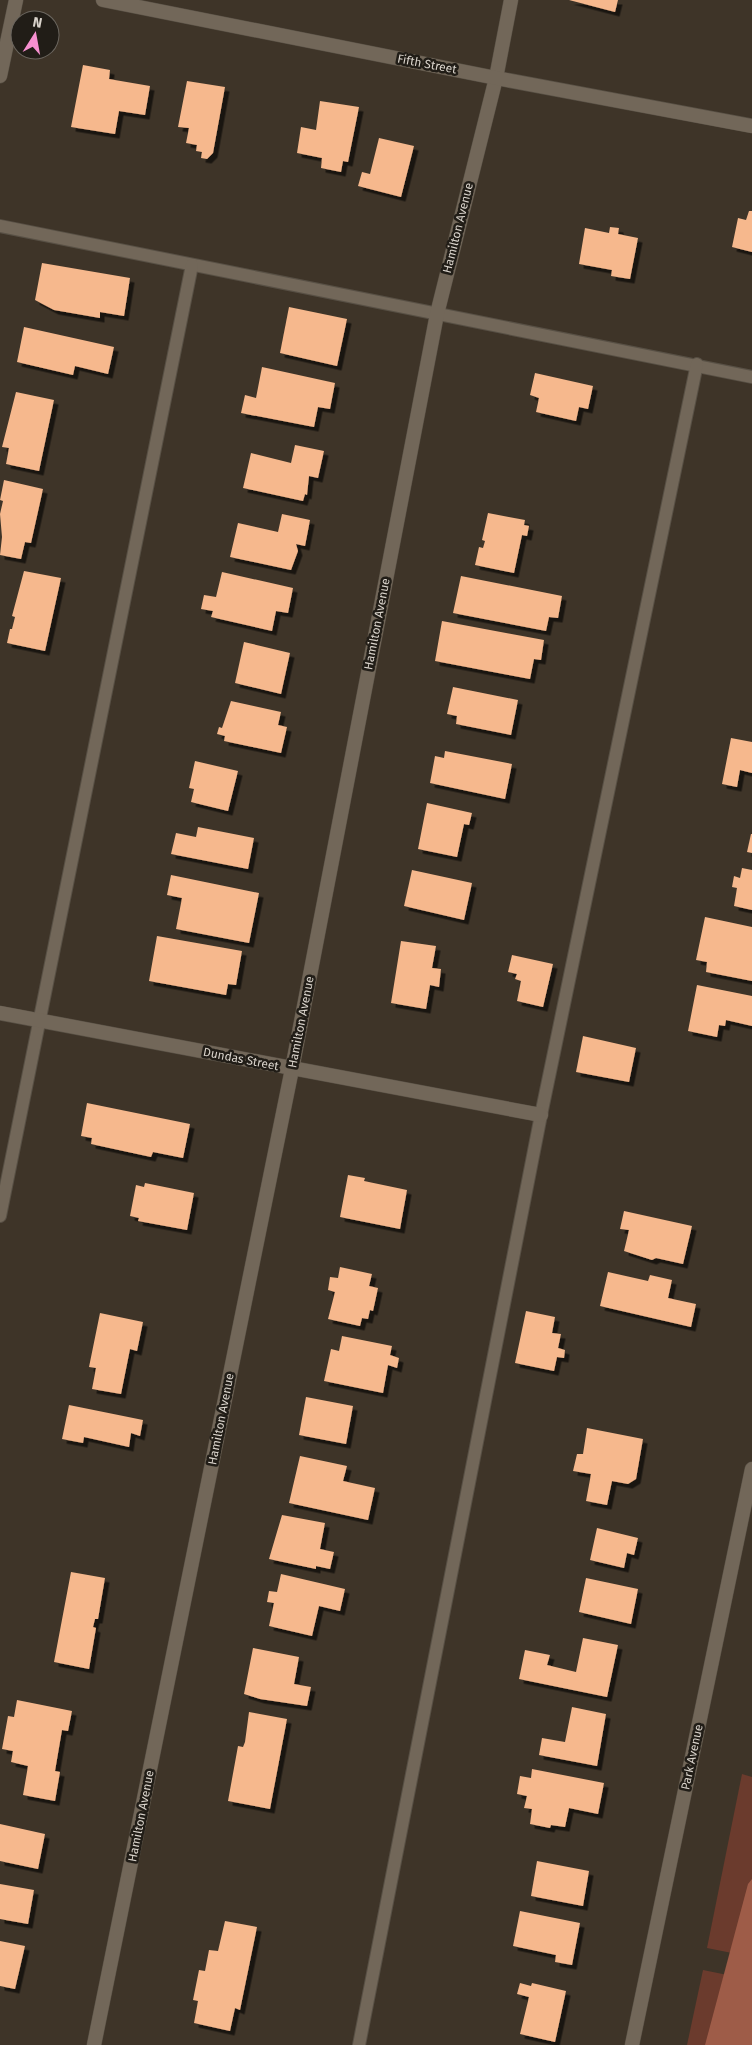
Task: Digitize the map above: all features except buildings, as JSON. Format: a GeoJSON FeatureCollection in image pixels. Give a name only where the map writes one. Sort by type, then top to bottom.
{"type":"FeatureCollection","features":[{"type":"Feature","properties":{"kind":"street"},"geometry":{"type":"LineString","coordinates":[[0,76],[16,0]]}},
{"type":"Feature","properties":{"kind":"street","name":"Fifth Street"},"geometry":{"type":"LineString","coordinates":[[103,0],[496,78],[752,126]]}},
{"type":"Feature","properties":{"kind":"street","name":"Hamilton Avenue"},"geometry":{"type":"LineString","coordinates":[[94,2045],[292,1069],[437,314],[496,78],[511,0]]}},
{"type":"Feature","properties":{"kind":"street","name":"Dundas Street"},"geometry":{"type":"LineString","coordinates":[[0,1013],[541,1115]]}},
{"type":"Feature","properties":{"kind":"street","name":"Park Avenue"},"geometry":{"type":"LineString","coordinates":[[632,2045],[752,1469]]}},
{"type":"Feature","properties":{"kind":"lane"},"geometry":{"type":"LineString","coordinates":[[0,226],[697,364],[752,377]]}},
{"type":"Feature","properties":{"kind":"lane"},"geometry":{"type":"LineString","coordinates":[[0,1216],[192,265]]}},
{"type":"Feature","properties":{"kind":"lane"},"geometry":{"type":"LineString","coordinates":[[359,2045],[541,1115],[697,364]]}},
{"type":"Feature","properties":{"kind":"shaded area"},"geometry":{"type":"Polygon","coordinates":[[[742,1774],[752,1777],[752,1957],[707,1948],[742,1774]]]}},
{"type":"Feature","properties":{"kind":"shaded area"},"geometry":{"type":"Polygon","coordinates":[[[752,1879],[752,2045],[705,2045],[748,1884],[752,1879]]]}},
{"type":"Feature","properties":{"kind":"shaded area"},"geometry":{"type":"Polygon","coordinates":[[[703,1970],[752,1980],[752,2045],[687,2045],[703,1970]]]}}]}
